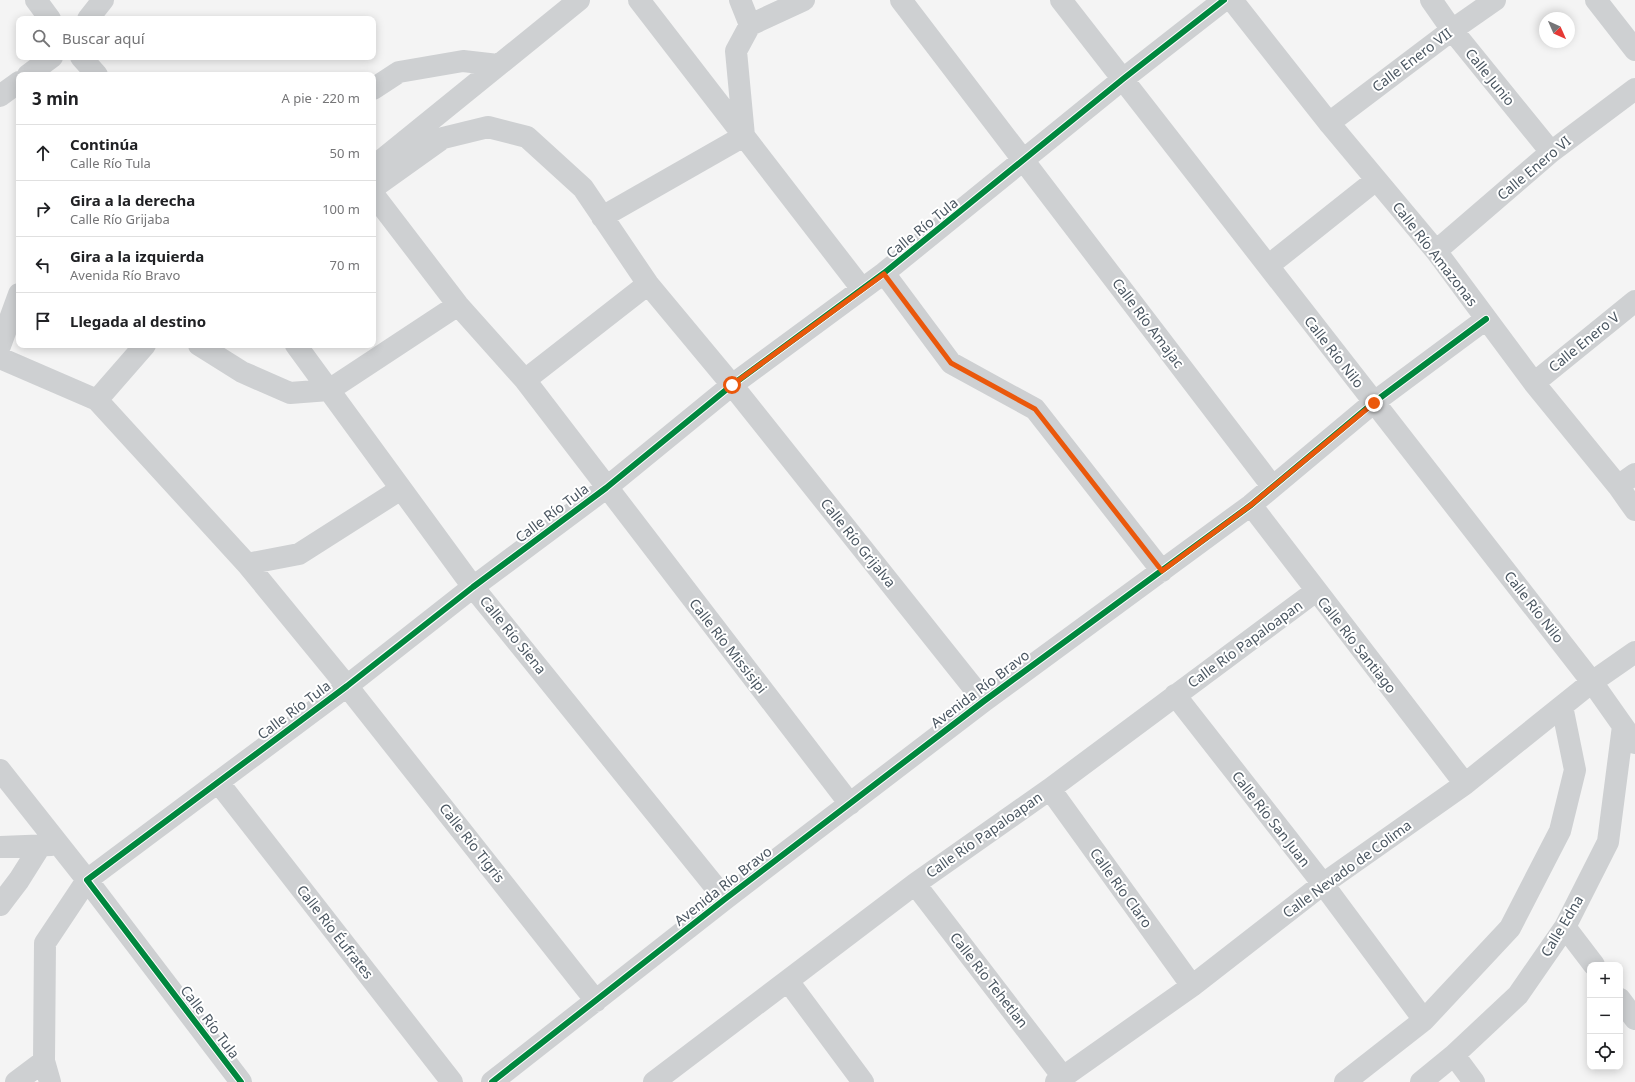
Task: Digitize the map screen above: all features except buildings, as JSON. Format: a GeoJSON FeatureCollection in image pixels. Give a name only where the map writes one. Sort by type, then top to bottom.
{"type":"FeatureCollection","features":[{"type":"Feature","properties":{"kind":"street"},"geometry":{"type":"LineString","coordinates":[[36,0],[48,16]]}},
{"type":"Feature","properties":{"kind":"street"},"geometry":{"type":"LineString","coordinates":[[90,16],[103,0]]}},
{"type":"Feature","properties":{"kind":"street"},"geometry":{"type":"LineString","coordinates":[[376,165],[580,0]]}},
{"type":"Feature","properties":{"kind":"street"},"geometry":{"type":"LineString","coordinates":[[639,0],[862,289]]}},
{"type":"Feature","properties":{"kind":"street"},"geometry":{"type":"LineString","coordinates":[[740,0],[750,25]]}},
{"type":"Feature","properties":{"kind":"street"},"geometry":{"type":"LineString","coordinates":[[744,136],[736,51],[750,25],[804,0]]}},
{"type":"Feature","properties":{"kind":"street","name":"Calle Río Amajac"},"geometry":{"type":"LineString","coordinates":[[901,0],[1272,486]]}},
{"type":"Feature","properties":{"kind":"street","name":"Calle Río Nilo"},"geometry":{"type":"LineString","coordinates":[[1061,0],[1592,682],[1629,734]]}},
{"type":"Feature","properties":{"kind":"street","name":"Calle Río Tula"},"geometry":{"type":"LineString","coordinates":[[241,1082],[87,880],[347,686],[473,587],[606,488],[732,385],[884,274],[1122,79],[1224,0]]}},
{"type":"Feature","properties":{"kind":"street","name":"Calle Río Amazonas"},"geometry":{"type":"LineString","coordinates":[[1232,0],[1329,123],[1436,251],[1534,383],[1626,480],[1635,510]]}},
{"type":"Feature","properties":{"kind":"street","name":"Calle Junio"},"geometry":{"type":"LineString","coordinates":[[1431,0],[1452,30],[1550,152]]}},
{"type":"Feature","properties":{"kind":"street","name":"Calle Enero VII"},"geometry":{"type":"LineString","coordinates":[[1329,123],[1452,30],[1495,0]]}},
{"type":"Feature","properties":{"kind":"street"},"geometry":{"type":"LineString","coordinates":[[1596,0],[1635,50]]}},
{"type":"Feature","properties":{"kind":"street"},"geometry":{"type":"LineString","coordinates":[[32,72],[48,60]]}},
{"type":"Feature","properties":{"kind":"street"},"geometry":{"type":"LineString","coordinates":[[84,60],[94,72]]}},
{"type":"Feature","properties":{"kind":"street"},"geometry":{"type":"LineString","coordinates":[[376,87],[399,72],[463,61],[498,65]]}},
{"type":"Feature","properties":{"kind":"street"},"geometry":{"type":"LineString","coordinates":[[0,96],[16,84]]}},
{"type":"Feature","properties":{"kind":"street","name":"Calle Enero VI"},"geometry":{"type":"LineString","coordinates":[[1436,251],[1550,152],[1635,89]]}},
{"type":"Feature","properties":{"kind":"street","name":"Calle Río Grijalva"},"geometry":{"type":"LineString","coordinates":[[376,186],[443,138],[488,127],[527,137],[583,188],[648,284],[732,385],[984,701]]}},
{"type":"Feature","properties":{"kind":"street"},"geometry":{"type":"LineString","coordinates":[[602,217],[744,136]]}},
{"type":"Feature","properties":{"kind":"street"},"geometry":{"type":"LineString","coordinates":[[1268,266],[1376,180]]}},
{"type":"Feature","properties":{"kind":"street","name":"Calle Río Missisipi"},"geometry":{"type":"LineString","coordinates":[[376,198],[458,305],[525,380],[606,488],[850,804]]}},
{"type":"Feature","properties":{"kind":"street"},"geometry":{"type":"LineString","coordinates":[[884,274],[951,363],[1035,409],[1162,571]]}},
{"type":"Feature","properties":{"kind":"street"},"geometry":{"type":"LineString","coordinates":[[525,380],[648,284]]}},
{"type":"Feature","properties":{"kind":"street","name":"Calle Enero V"},"geometry":{"type":"LineString","coordinates":[[1534,383],[1635,301]]}},
{"type":"Feature","properties":{"kind":"street"},"geometry":{"type":"LineString","coordinates":[[0,346],[16,302]]}},
{"type":"Feature","properties":{"kind":"street"},"geometry":{"type":"LineString","coordinates":[[204,348],[242,372],[290,392],[329,390],[458,305]]}},
{"type":"Feature","properties":{"kind":"street","name":"Avenida Río Bravo"},"geometry":{"type":"LineString","coordinates":[[492,1082],[725,899],[984,701],[1251,505],[1272,486],[1374,403],[1486,319]]}},
{"type":"Feature","properties":{"kind":"street"},"geometry":{"type":"LineString","coordinates":[[0,358],[97,400],[143,348]]}},
{"type":"Feature","properties":{"kind":"street","name":"Calle Río Siena"},"geometry":{"type":"LineString","coordinates":[[298,348],[473,587],[725,899]]}},
{"type":"Feature","properties":{"kind":"street","name":"Calle Río Tigris"},"geometry":{"type":"LineString","coordinates":[[97,400],[247,564],[347,686],[596,1001]]}},
{"type":"Feature","properties":{"kind":"street"},"geometry":{"type":"LineString","coordinates":[[247,564],[299,554],[401,489]]}},
{"type":"Feature","properties":{"kind":"street","name":"Calle Río Santiago"},"geometry":{"type":"LineString","coordinates":[[1251,505],[1465,784]]}},
{"type":"Feature","properties":{"kind":"street","name":"Calle Río Papaloapan"},"geometry":{"type":"LineString","coordinates":[[655,1082],[914,884],[1050,790],[1316,591]]}},
{"type":"Feature","properties":{"kind":"street","name":"Calle Nevado de Colima"},"geometry":{"type":"LineString","coordinates":[[1059,1079],[1192,986],[1323,884],[1465,784],[1592,682],[1635,652]]}},
{"type":"Feature","properties":{"kind":"street","name":"Calle Río San Juan"},"geometry":{"type":"LineString","coordinates":[[1175,695],[1323,884],[1424,1020]]}},
{"type":"Feature","properties":{"kind":"street"},"geometry":{"type":"LineString","coordinates":[[1345,1082],[1424,1020],[1510,928],[1560,831],[1575,770],[1562,706]]}},
{"type":"Feature","properties":{"kind":"street","name":"Calle Edna"},"geometry":{"type":"LineString","coordinates":[[1421,1082],[1454,1055],[1518,995],[1565,927],[1608,842],[1629,734]]}},
{"type":"Feature","properties":{"kind":"street"},"geometry":{"type":"LineString","coordinates":[[0,770],[50,845],[87,880],[45,943],[44,1061],[50,1082]]}},
{"type":"Feature","properties":{"kind":"street","name":"Calle Río Éufrates"},"geometry":{"type":"LineString","coordinates":[[218,782],[452,1082]]}},
{"type":"Feature","properties":{"kind":"street","name":"Calle Río Claro"},"geometry":{"type":"LineString","coordinates":[[1050,790],[1192,986]]}},
{"type":"Feature","properties":{"kind":"street"},"geometry":{"type":"LineString","coordinates":[[0,847],[50,845]]}},
{"type":"Feature","properties":{"kind":"street"},"geometry":{"type":"LineString","coordinates":[[0,905],[19,880],[50,845]]}},
{"type":"Feature","properties":{"kind":"street","name":"Calle Río Tehetlan"},"geometry":{"type":"LineString","coordinates":[[914,884],[1059,1079]]}},
{"type":"Feature","properties":{"kind":"street"},"geometry":{"type":"LineString","coordinates":[[1565,927],[1592,962]]}},
{"type":"Feature","properties":{"kind":"street"},"geometry":{"type":"LineString","coordinates":[[788,981],[863,1082]]}},
{"type":"Feature","properties":{"kind":"street"},"geometry":{"type":"LineString","coordinates":[[1623,1003],[1635,1019]]}},
{"type":"Feature","properties":{"kind":"street"},"geometry":{"type":"LineString","coordinates":[[1454,1055],[1474,1082]]}},
{"type":"Feature","properties":{"kind":"street"},"geometry":{"type":"LineString","coordinates":[[16,1082],[44,1061]]}},
{"type":"Feature","properties":{"kind":"cycle path"},"geometry":{"type":"LineString","coordinates":[[241,1082],[87,880],[347,686],[473,587],[606,488],[732,385],[884,273],[1123,79],[1224,0]]}},
{"type":"Feature","properties":{"kind":"cycle path"},"geometry":{"type":"LineString","coordinates":[[492,1082],[725,899],[984,701],[1251,505],[1373,403],[1486,319]]}},
{"type":"Feature","properties":{"kind":"route"},"geometry":{"type":"LineString","coordinates":[[732,385],[884,274],[951,363],[1035,409],[1162,571],[1251,505],[1272,486],[1374,403]]}}]}
